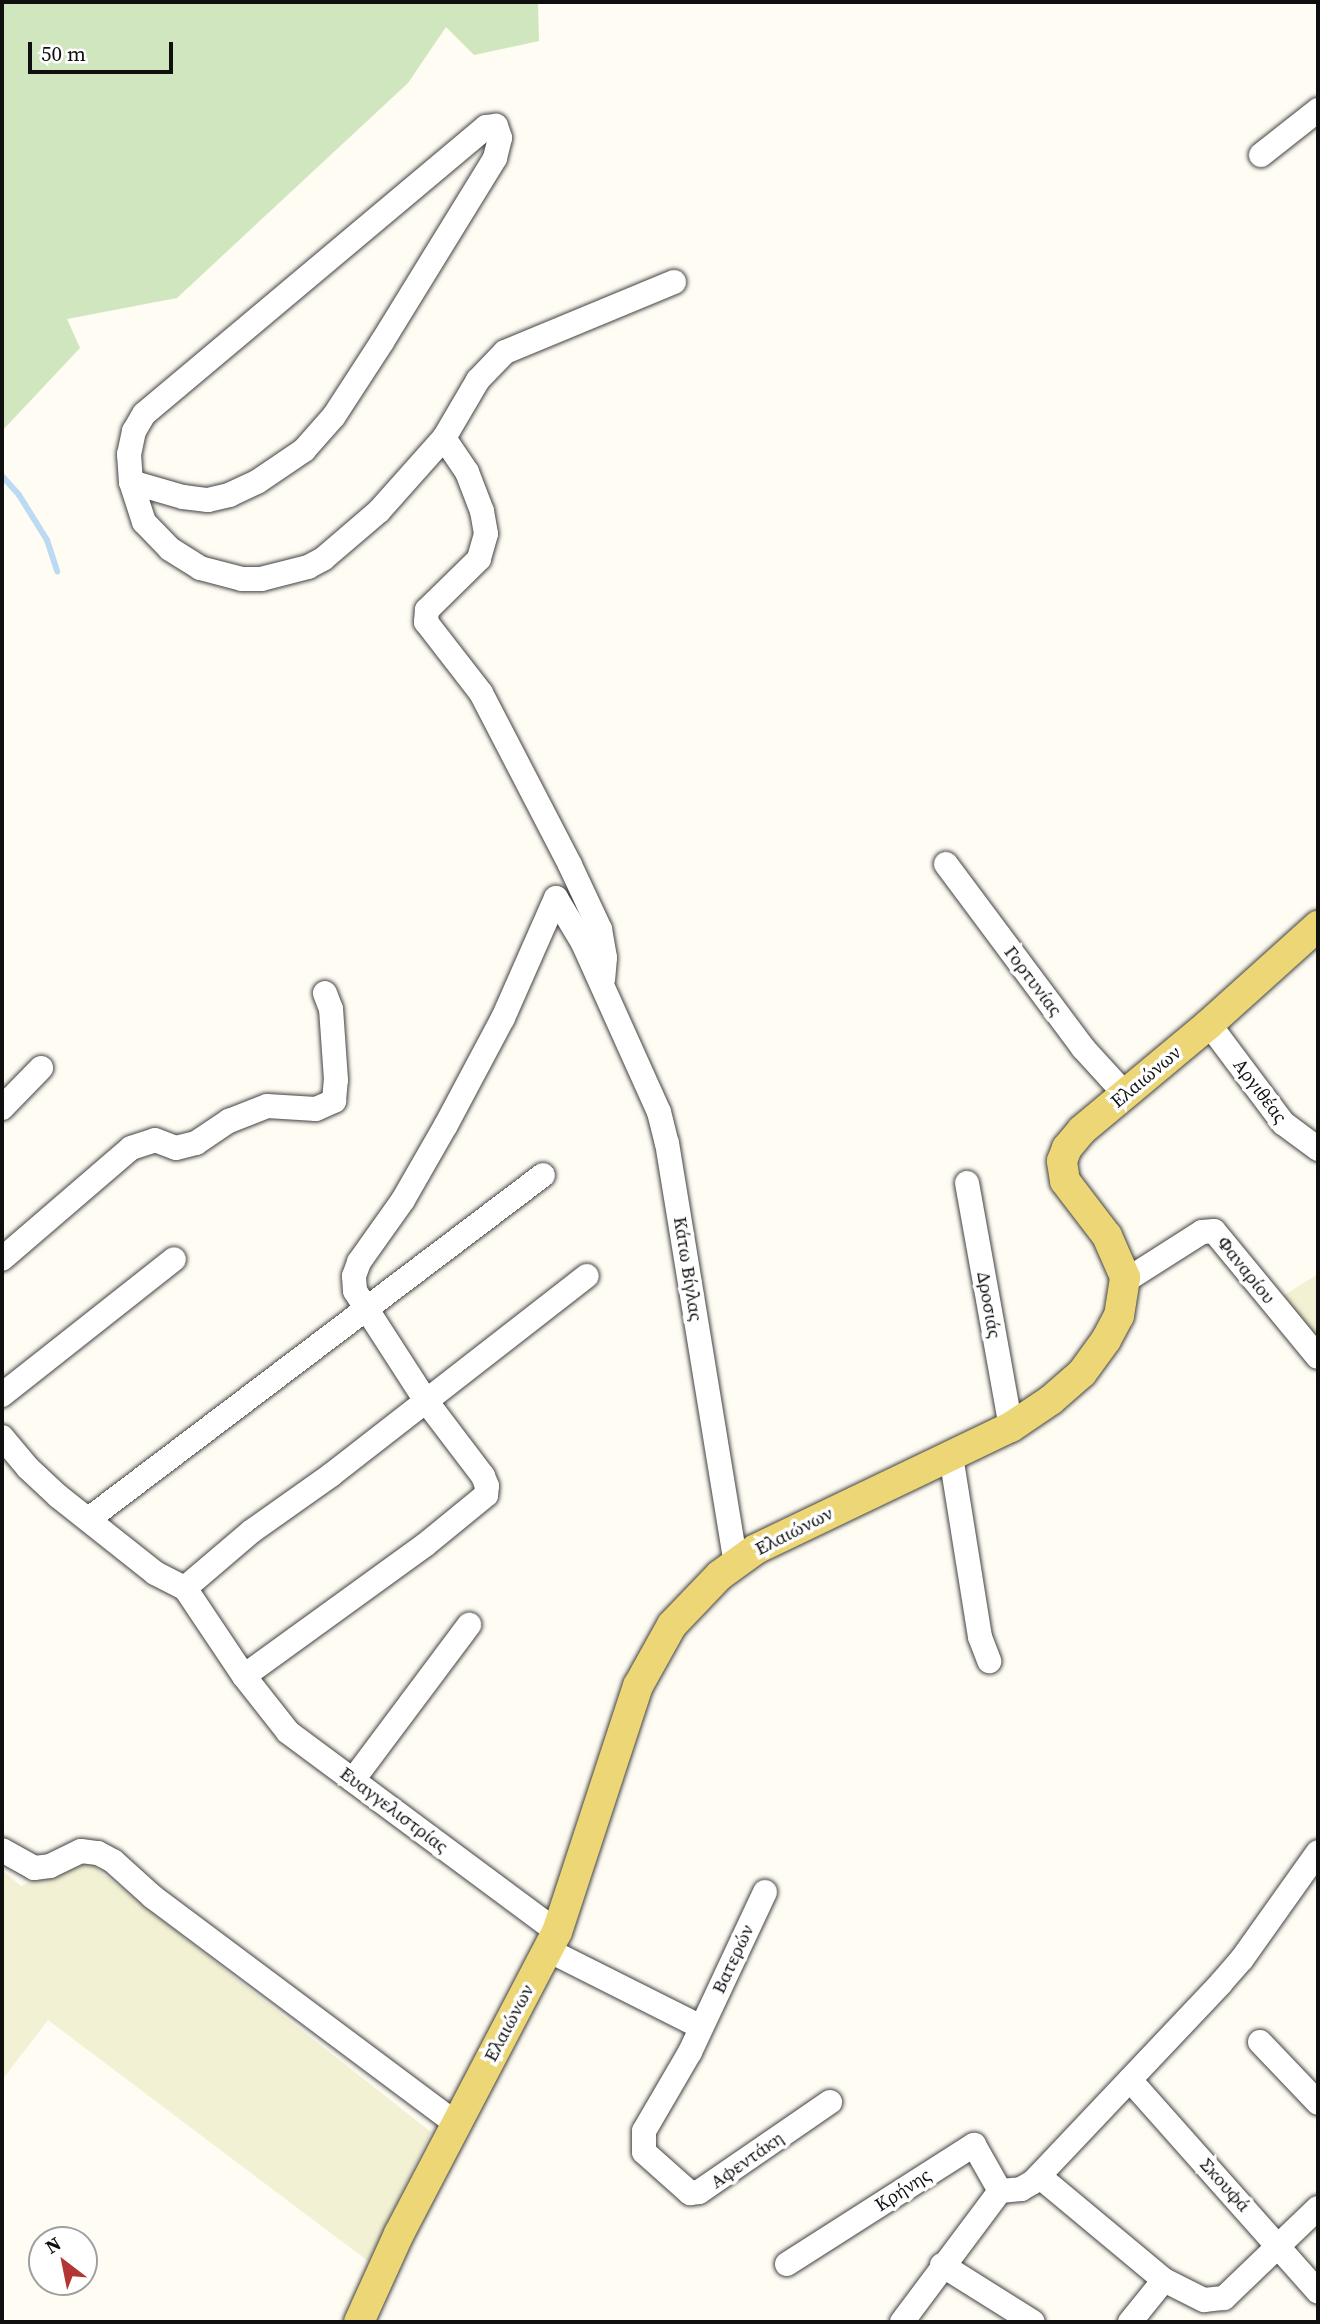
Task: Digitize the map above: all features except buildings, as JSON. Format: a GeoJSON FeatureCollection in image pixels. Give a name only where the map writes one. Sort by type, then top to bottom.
{"type":"FeatureCollection","features":[{"type":"Feature","properties":{"kind":"main road","name":"Ελαιώνων"},"geometry":{"type":"LineString","coordinates":[[359,2322],[398,2234],[552,1941],[644,1672],[682,1612],[736,1564],[775,1538],[1011,1427],[1067,1387],[1093,1360],[1119,1316],[1125,1282],[1113,1247],[1068,1186],[1062,1169],[1065,1152],[1073,1139],[1209,1024],[1318,926]]}},
{"type":"Feature","properties":{"kind":"street"},"geometry":{"type":"LineString","coordinates":[[1261,155],[1318,110]]}},
{"type":"Feature","properties":{"kind":"street"},"geometry":{"type":"LineString","coordinates":[[131,482],[183,497],[208,499],[229,495],[257,482],[304,450],[334,416],[495,158],[500,138],[496,127],[486,127],[144,414],[134,431],[129,454],[131,482],[144,522],[170,549],[200,568],[224,576],[261,579],[291,573],[323,559],[379,511],[444,439],[478,380],[506,352],[674,282]]}},
{"type":"Feature","properties":{"kind":"street"},"geometry":{"type":"LineString","coordinates":[[444,439],[467,472],[482,511],[486,534],[479,559],[427,610],[426,622],[481,693],[570,865],[604,944],[602,985]]}},
{"type":"Feature","properties":{"kind":"street","name":"Γορτυνίας"},"geometry":{"type":"LineString","coordinates":[[946,864],[1083,1048],[1125,1094]]}},
{"type":"Feature","properties":{"kind":"street","name":"Κάτω Βίγλας"},"geometry":{"type":"LineString","coordinates":[[368,1310],[355,1291],[354,1276],[359,1262],[403,1200],[446,1125],[503,1018],[556,898],[583,943],[648,1083],[667,1143],[736,1564]]}},
{"type":"Feature","properties":{"kind":"street"},"geometry":{"type":"LineString","coordinates":[[2,1259],[131,1148],[155,1140],[176,1148],[196,1143],[229,1121],[267,1106],[316,1110],[334,1101],[336,1080],[331,1009],[325,993]]}},
{"type":"Feature","properties":{"kind":"street","name":"Αργιθέας"},"geometry":{"type":"LineString","coordinates":[[1209,1024],[1283,1123],[1318,1149]]}},
{"type":"Feature","properties":{"kind":"street"},"geometry":{"type":"LineString","coordinates":[[2,1108],[41,1068]]}},
{"type":"Feature","properties":{"kind":"street"},"geometry":{"type":"LineString","coordinates":[[90,1518],[543,1175]]}},
{"type":"Feature","properties":{"kind":"street","name":"Δροσιάς"},"geometry":{"type":"LineString","coordinates":[[967,1183],[1011,1427]]}},
{"type":"Feature","properties":{"kind":"street","name":"Φαναρίου"},"geometry":{"type":"LineString","coordinates":[[1125,1282],[1202,1232],[1214,1231],[1318,1357]]}},
{"type":"Feature","properties":{"kind":"street"},"geometry":{"type":"LineString","coordinates":[[2,1395],[174,1259]]}},
{"type":"Feature","properties":{"kind":"street"},"geometry":{"type":"LineString","coordinates":[[2,1437],[38,1477],[155,1573],[185,1588],[252,1531],[331,1475],[587,1276]]}},
{"type":"Feature","properties":{"kind":"street"},"geometry":{"type":"LineString","coordinates":[[244,1676],[370,1586],[486,1495],[487,1486],[483,1476],[426,1401],[368,1310]]}},
{"type":"Feature","properties":{"kind":"street"},"geometry":{"type":"LineString","coordinates":[[951,1457],[980,1637],[989,1661]]}},
{"type":"Feature","properties":{"kind":"street","name":"Ευαγγελιστρίας"},"geometry":{"type":"LineString","coordinates":[[185,1588],[244,1676],[288,1731],[353,1780],[552,1941],[701,2027]]}},
{"type":"Feature","properties":{"kind":"street"},"geometry":{"type":"LineString","coordinates":[[353,1780],[469,1625]]}},
{"type":"Feature","properties":{"kind":"street"},"geometry":{"type":"LineString","coordinates":[[2,1850],[34,1868],[50,1866],[81,1851],[98,1853],[113,1861],[153,1897],[456,2124]]}},
{"type":"Feature","properties":{"kind":"street"},"geometry":{"type":"LineString","coordinates":[[902,2322],[942,2265],[1000,2191],[1021,2189],[1039,2176],[1242,1959],[1318,1852]]}},
{"type":"Feature","properties":{"kind":"street","name":"Βατερών"},"geometry":{"type":"LineString","coordinates":[[701,2027],[765,1892]]}},
{"type":"Feature","properties":{"kind":"street","name":"Αφεντάκη"},"geometry":{"type":"LineString","coordinates":[[701,2027],[642,2141],[644,2152],[690,2193],[699,2192],[724,2178],[830,2102]]}},
{"type":"Feature","properties":{"kind":"street"},"geometry":{"type":"LineString","coordinates":[[1259,2042],[1318,2103]]}},
{"type":"Feature","properties":{"kind":"street","name":"Σκουφά"},"geometry":{"type":"LineString","coordinates":[[1130,2080],[1279,2244],[1318,2292]]}},
{"type":"Feature","properties":{"kind":"street","name":"Κρήνης"},"geometry":{"type":"LineString","coordinates":[[787,2264],[974,2145],[1000,2191]]}},
{"type":"Feature","properties":{"kind":"street"},"geometry":{"type":"LineString","coordinates":[[1039,2176],[1164,2280],[1204,2300],[1224,2298],[1318,2208]]}},
{"type":"Feature","properties":{"kind":"street"},"geometry":{"type":"LineString","coordinates":[[942,2265],[1033,2322]]}},
{"type":"Feature","properties":{"kind":"street"},"geometry":{"type":"LineString","coordinates":[[1129,2322],[1164,2280]]}},
{"type":"Feature","properties":{"kind":"green space"},"geometry":{"type":"Polygon","coordinates":[[[2,2],[538,2],[539,41],[474,55],[446,27],[408,83],[177,298],[67,319],[80,348],[2,431],[2,2]]]}},
{"type":"Feature","properties":{"kind":"green space"},"geometry":{"type":"Polygon","coordinates":[[[1318,1274],[1318,1348],[1278,1299],[1318,1274]]]}},
{"type":"Feature","properties":{"kind":"green space"},"geometry":{"type":"Polygon","coordinates":[[[84,1859],[431,2132],[368,2261],[48,2020],[2,2080],[2,1870],[21,1886],[84,1859]]]}},
{"type":"Feature","properties":{"kind":"waterway"},"geometry":{"type":"LineString","coordinates":[[2,476],[19,495],[47,540],[57,571]]}}]}
